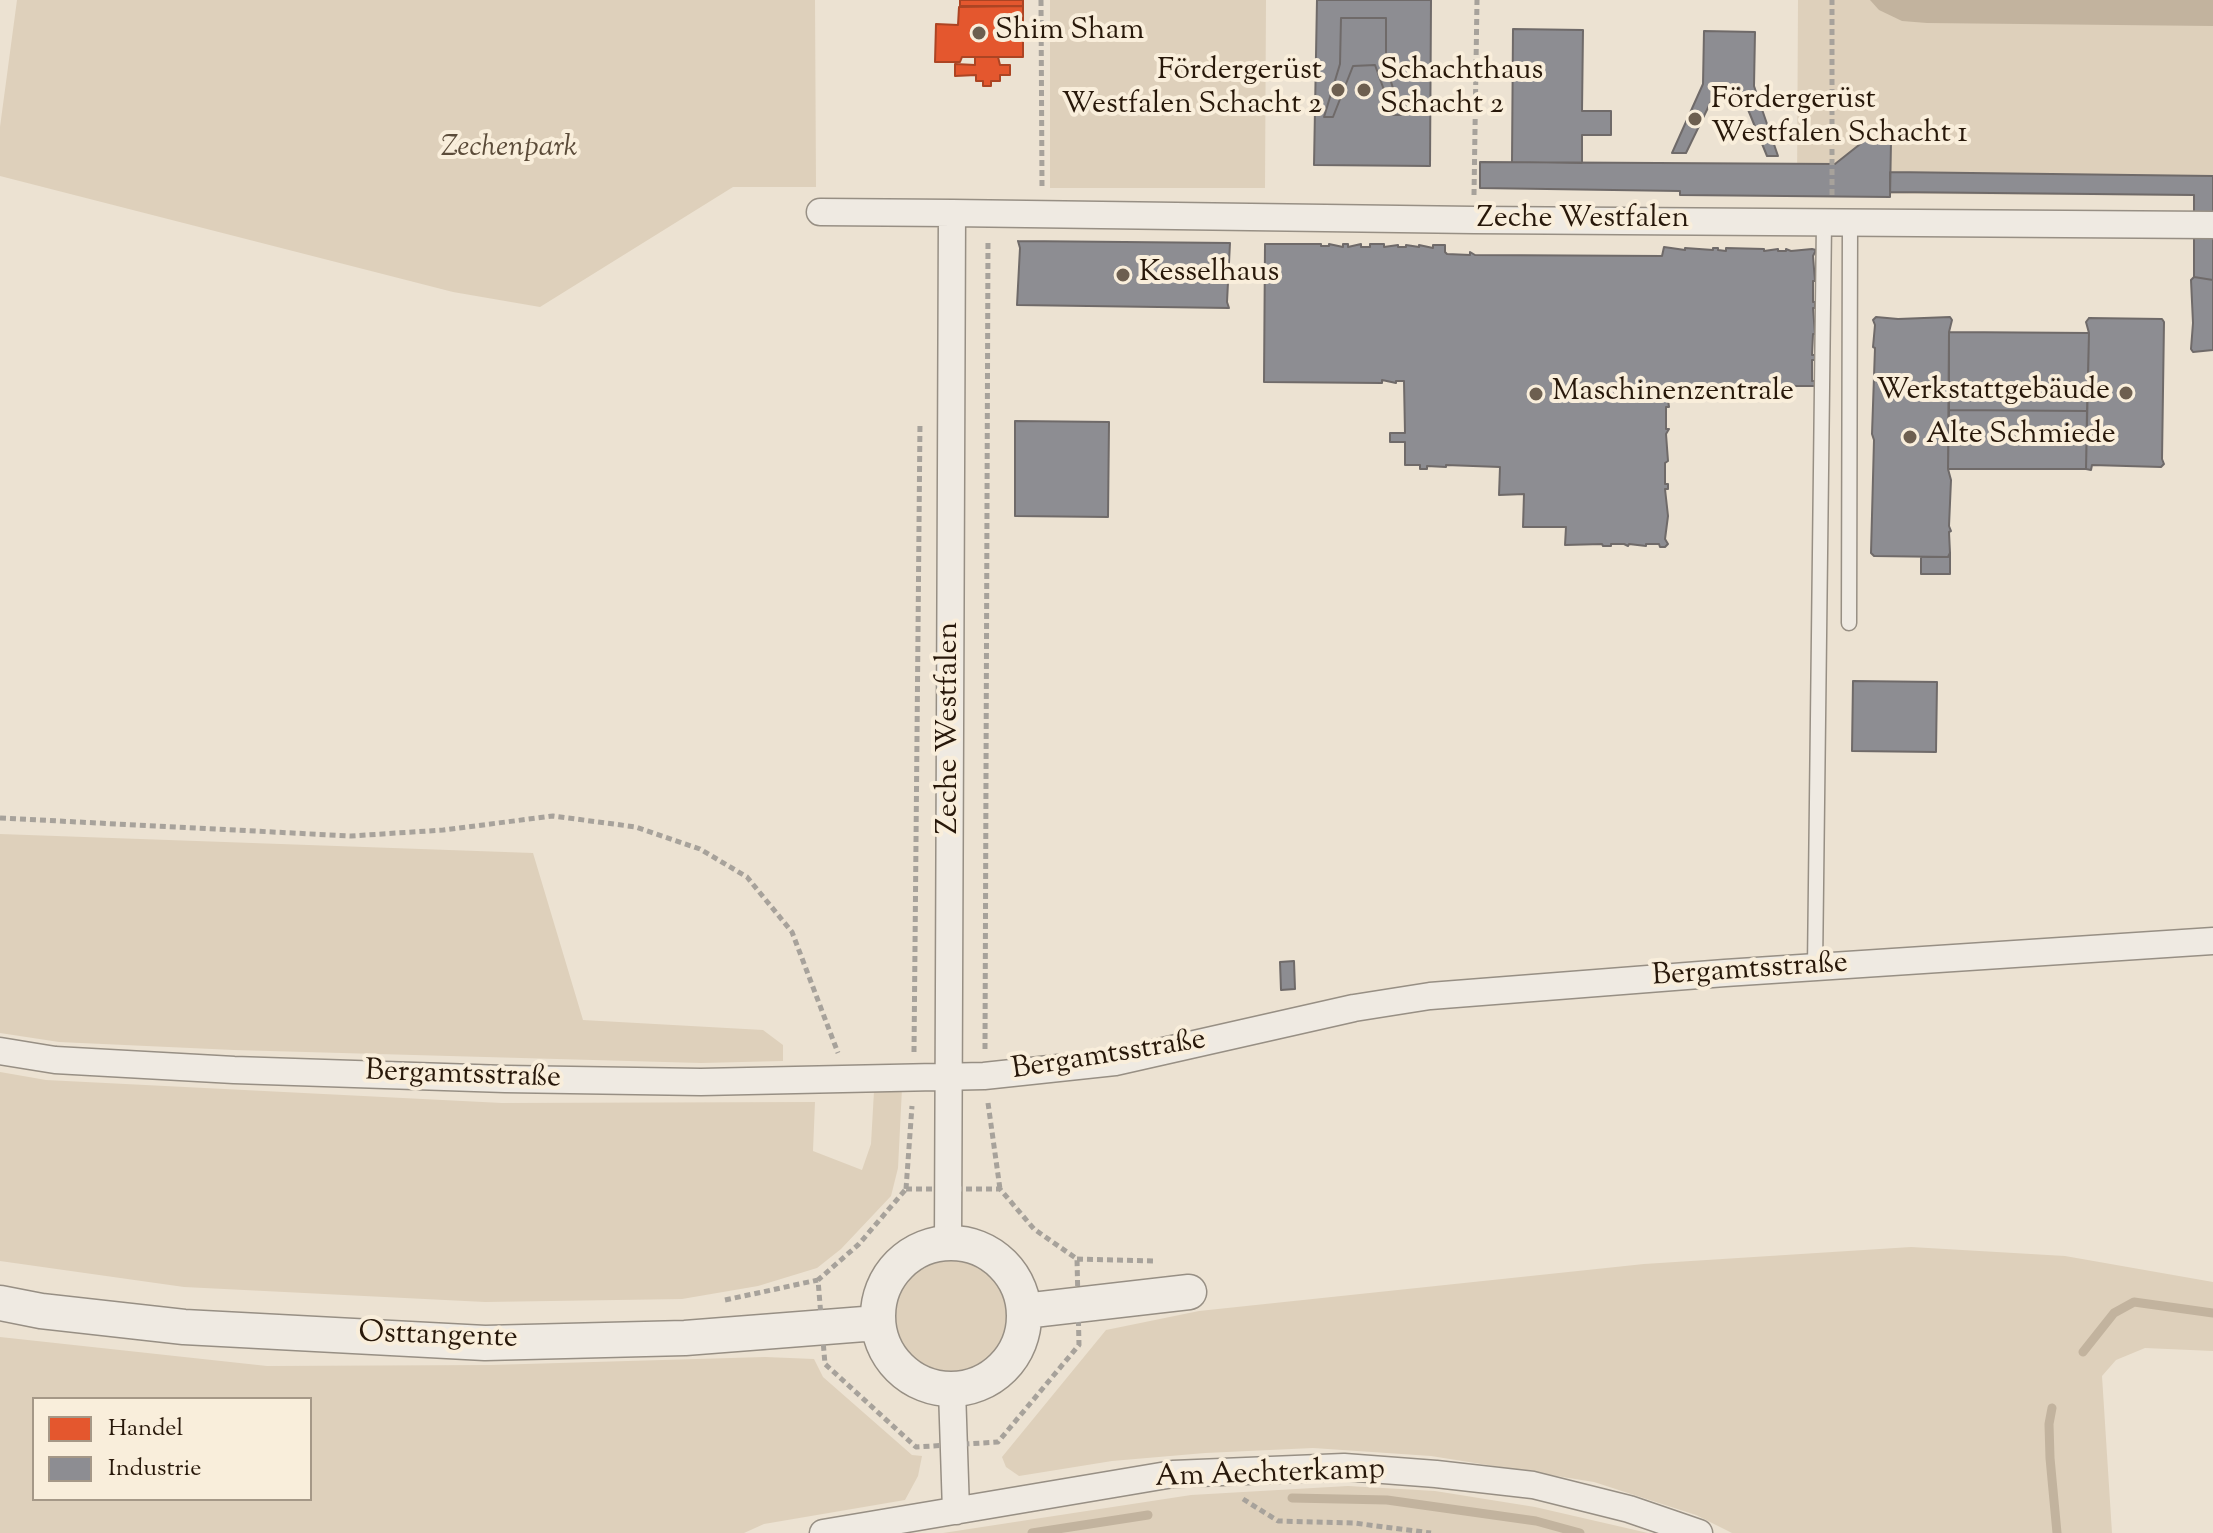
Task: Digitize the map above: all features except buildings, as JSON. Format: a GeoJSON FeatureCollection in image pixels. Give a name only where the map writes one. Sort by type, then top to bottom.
{"type":"FeatureCollection","features":[{"type":"Feature","properties":{"kind":"street","name":"Zeche Westfalen"},"geometry":{"type":"LineString","coordinates":[[820,212],[2213,225]]}},
{"type":"Feature","properties":{"kind":"street","name":"Zeche Westfalen"},"geometry":{"type":"LineString","coordinates":[[948,1242],[952,213]]}},
{"type":"Feature","properties":{"kind":"street","name":"Bergamtsstraße"},"geometry":{"type":"LineString","coordinates":[[0,1051],[55,1060],[250,1071],[701,1082],[984,1076],[1115,1062],[1354,1008],[1430,996],[2213,941]]}},
{"type":"Feature","properties":{"kind":"street"},"geometry":{"type":"LineString","coordinates":[[948,1242],[971,1245],[991,1254],[1008,1270],[1019,1289],[1024,1311],[1022,1335],[1012,1357],[996,1374],[976,1386],[952,1390],[920,1383],[894,1363],[883,1344],[877,1323],[879,1299],[888,1277],[904,1259],[925,1247],[948,1242]]}},
{"type":"Feature","properties":{"kind":"street"},"geometry":{"type":"LineString","coordinates":[[1024,1311],[1189,1292]]}},
{"type":"Feature","properties":{"kind":"street","name":"Osttangente"},"geometry":{"type":"LineString","coordinates":[[0,1303],[41,1311],[184,1327],[485,1343],[685,1338],[877,1323]]}},
{"type":"Feature","properties":{"kind":"street"},"geometry":{"type":"LineString","coordinates":[[952,1390],[956,1511]]}},
{"type":"Feature","properties":{"kind":"street","name":"Am Aechterkamp"},"geometry":{"type":"LineString","coordinates":[[823,1533],[1173,1474],[1344,1467],[1533,1485],[1629,1509],[1699,1533]]}},
{"type":"Feature","properties":{"kind":"lane"},"geometry":{"type":"LineString","coordinates":[[1835,222],[1849,623]]}},
{"type":"Feature","properties":{"kind":"lane"},"geometry":{"type":"LineString","coordinates":[[1815,967],[1835,222]]}},
{"type":"Feature","properties":{"kind":"path"},"geometry":{"type":"LineString","coordinates":[[1041,0],[1042,215]]}},
{"type":"Feature","properties":{"kind":"path"},"geometry":{"type":"LineString","coordinates":[[1474,220],[1477,0]]}},
{"type":"Feature","properties":{"kind":"path"},"geometry":{"type":"LineString","coordinates":[[1832,0],[1835,222]]}},
{"type":"Feature","properties":{"kind":"path"},"geometry":{"type":"LineString","coordinates":[[988,214],[984,1076],[1000,1189],[1034,1229],[1077,1259],[1157,1261]]}},
{"type":"Feature","properties":{"kind":"path"},"geometry":{"type":"LineString","coordinates":[[713,1302],[818,1280],[859,1244],[906,1189],[914,1078],[920,417]]}},
{"type":"Feature","properties":{"kind":"path"},"geometry":{"type":"LineString","coordinates":[[0,818],[351,836],[443,830],[553,816],[636,827],[700,849],[747,877],[792,932],[848,1080]]}},
{"type":"Feature","properties":{"kind":"path"},"geometry":{"type":"LineString","coordinates":[[906,1189],[1000,1189]]}},
{"type":"Feature","properties":{"kind":"path"},"geometry":{"type":"LineString","coordinates":[[818,1280],[825,1364],[916,1447],[998,1442],[1079,1345],[1077,1259]]}},
{"type":"Feature","properties":{"kind":"path"},"geometry":{"type":"LineString","coordinates":[[1218,1472],[1244,1500],[1278,1521],[1354,1523],[1431,1533]]}},
{"type":"Feature","properties":{"kind":"green space","name":"Zechenpark"},"geometry":{"type":"Polygon","coordinates":[[[17,0],[815,0],[816,187],[733,187],[540,307],[453,292],[0,176],[0,127],[17,0]]]}},
{"type":"Feature","properties":{"kind":"green space"},"geometry":{"type":"Polygon","coordinates":[[[1050,0],[1266,0],[1265,188],[1050,188],[1050,0]]]}},
{"type":"Feature","properties":{"kind":"green space"},"geometry":{"type":"Polygon","coordinates":[[[1798,0],[2213,0],[2213,196],[1797,193],[1798,0]]]}},
{"type":"Feature","properties":{"kind":"green space"},"geometry":{"type":"Polygon","coordinates":[[[0,834],[533,853],[583,1020],[763,1030],[783,1045],[783,1061],[701,1063],[234,1050],[59,1042],[0,1033],[0,834]]]}},
{"type":"Feature","properties":{"kind":"green space"},"geometry":{"type":"Polygon","coordinates":[[[0,1072],[46,1080],[502,1103],[815,1102],[813,1151],[862,1170],[871,1144],[874,1091],[902,1088],[898,1168],[891,1196],[841,1249],[817,1268],[758,1286],[682,1299],[485,1302],[184,1287],[0,1261],[0,1072]]]}},
{"type":"Feature","properties":{"kind":"green space"},"geometry":{"type":"Polygon","coordinates":[[[1911,1247],[2065,1256],[2213,1282],[2213,1351],[2145,1348],[2116,1360],[2102,1376],[2112,1533],[1732,1533],[1696,1515],[1594,1482],[1431,1456],[1313,1448],[1205,1453],[1112,1461],[1019,1476],[1006,1467],[1002,1457],[1106,1330],[1199,1311],[1644,1264],[1911,1247]]]}},
{"type":"Feature","properties":{"kind":"green space"},"geometry":{"type":"Polygon","coordinates":[[[951,1257],[974,1261],[993,1274],[1006,1293],[1010,1316],[1006,1339],[993,1358],[974,1371],[951,1375],[928,1371],[909,1358],[896,1339],[892,1316],[896,1293],[909,1274],[928,1261],[951,1257]]]}},
{"type":"Feature","properties":{"kind":"green space"},"geometry":{"type":"Polygon","coordinates":[[[0,1337],[267,1366],[491,1365],[765,1357],[814,1359],[823,1377],[912,1455],[922,1456],[918,1476],[905,1500],[764,1524],[744,1533],[0,1533],[0,1337]]]}},
{"type":"Feature","properties":{"kind":"green space"},"geometry":{"type":"Polygon","coordinates":[[[1348,1486],[1435,1491],[1535,1507],[1648,1533],[943,1533],[1191,1495],[1348,1486]]]}},
{"type":"Feature","properties":{"kind":"shaded area"},"geometry":{"type":"Polygon","coordinates":[[[1870,0],[2213,0],[2213,26],[1927,23],[1902,21],[1879,10],[1870,0]]]}},
{"type":"Feature","properties":{"kind":"waterway"},"geometry":{"type":"LineString","coordinates":[[2083,1352],[2114,1313],[2134,1302],[2213,1313]]}},
{"type":"Feature","properties":{"kind":"waterway"},"geometry":{"type":"LineString","coordinates":[[2052,1408],[2050,1458],[2057,1533]]}},
{"type":"Feature","properties":{"kind":"waterway"},"geometry":{"type":"LineString","coordinates":[[1292,1498],[1387,1500],[1536,1521],[1580,1533]]}},
{"type":"Feature","properties":{"kind":"waterway"},"geometry":{"type":"LineString","coordinates":[[1032,1533],[1148,1515]]}},
{"type":"Feature","properties":{"kind":"place","name":"Shim Sham"},"geometry":{"type":"Point","coordinates":[979,33]}},
{"type":"Feature","properties":{"kind":"place","name":"Fördergerüst Westfalen Schacht 2"},"geometry":{"type":"Point","coordinates":[1338,90]}},
{"type":"Feature","properties":{"kind":"place","name":"Schachthaus Schacht 2"},"geometry":{"type":"Point","coordinates":[1364,90]}},
{"type":"Feature","properties":{"kind":"place","name":"Fördergerüst Westfalen Schacht 1"},"geometry":{"type":"Point","coordinates":[1695,119]}},
{"type":"Feature","properties":{"kind":"place","name":"Kesselhaus"},"geometry":{"type":"Point","coordinates":[1123,275]}},
{"type":"Feature","properties":{"kind":"place","name":"Werkstattgebäude"},"geometry":{"type":"Point","coordinates":[2126,393]}},
{"type":"Feature","properties":{"kind":"place","name":"Maschinenzentrale"},"geometry":{"type":"Point","coordinates":[1536,394]}},
{"type":"Feature","properties":{"kind":"place","name":"Alte Schmiede"},"geometry":{"type":"Point","coordinates":[1910,437]}}]}
